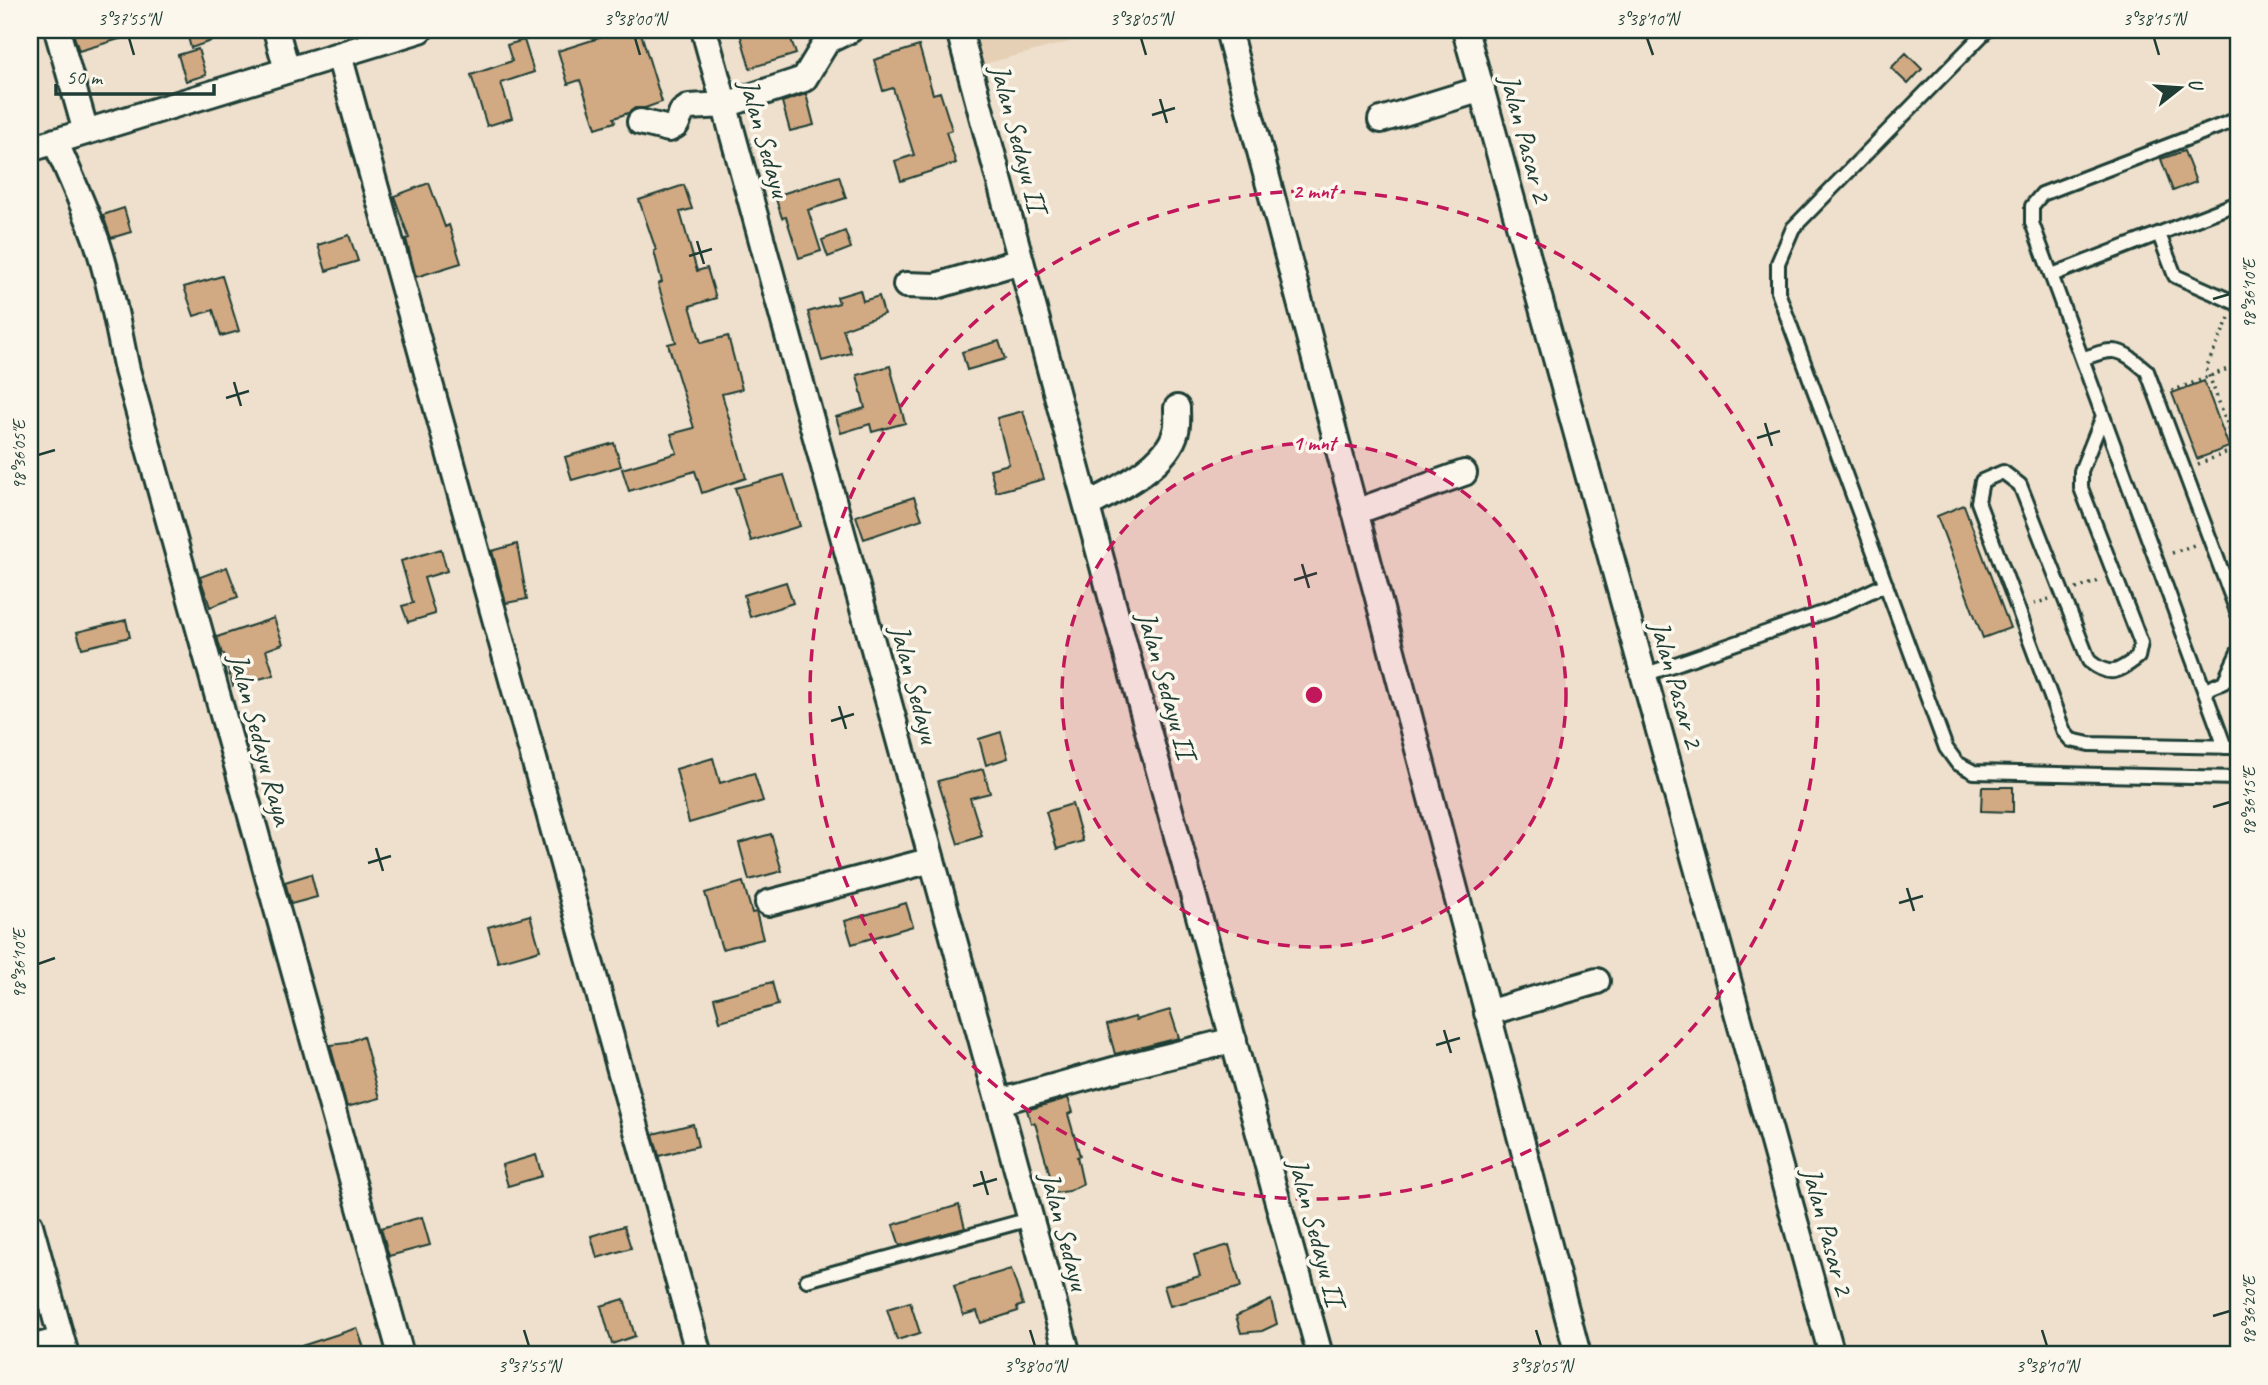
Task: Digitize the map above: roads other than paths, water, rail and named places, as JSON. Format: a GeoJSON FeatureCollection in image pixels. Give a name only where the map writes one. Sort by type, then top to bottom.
{"type":"FeatureCollection","features":[{"type":"Feature","properties":{"kind":"street"},"geometry":{"type":"LineString","coordinates":[[57,30],[86,132]]}},
{"type":"Feature","properties":{"kind":"street"},"geometry":{"type":"LineString","coordinates":[[275,30],[287,70]]}},
{"type":"Feature","properties":{"kind":"street"},"geometry":{"type":"LineString","coordinates":[[30,149],[420,30]]}},
{"type":"Feature","properties":{"kind":"street","name":"Jalan Sedayu"},"geometry":{"type":"LineString","coordinates":[[704,30],[1068,1355]]}},
{"type":"Feature","properties":{"kind":"street"},"geometry":{"type":"LineString","coordinates":[[640,122],[669,128],[676,125],[682,112],[689,107],[725,105],[804,79],[827,41],[850,30]]}},
{"type":"Feature","properties":{"kind":"street","name":"Jalan Sedayu II"},"geometry":{"type":"LineString","coordinates":[[959,30],[1320,1355]]}},
{"type":"Feature","properties":{"kind":"street"},"geometry":{"type":"LineString","coordinates":[[1228,30],[1578,1355]]}},
{"type":"Feature","properties":{"kind":"street","name":"Jalan Pasar 2"},"geometry":{"type":"LineString","coordinates":[[1465,30],[1832,1355]]}},
{"type":"Feature","properties":{"kind":"street"},"geometry":{"type":"LineString","coordinates":[[339,55],[699,1355]]}},
{"type":"Feature","properties":{"kind":"street"},"geometry":{"type":"LineString","coordinates":[[1381,120],[1482,89]]}},
{"type":"Feature","properties":{"kind":"street","name":"Jalan Sedayu Raya"},"geometry":{"type":"LineString","coordinates":[[55,141],[74,183],[100,255],[127,370],[401,1355]]}},
{"type":"Feature","properties":{"kind":"street"},"geometry":{"type":"LineString","coordinates":[[906,285],[936,286],[1021,261]]}},
{"type":"Feature","properties":{"kind":"street"},"geometry":{"type":"LineString","coordinates":[[1088,505],[1149,469],[1166,450],[1176,432],[1177,408]]}},
{"type":"Feature","properties":{"kind":"street"},"geometry":{"type":"LineString","coordinates":[[1355,512],[1464,473]]}},
{"type":"Feature","properties":{"kind":"street"},"geometry":{"type":"LineString","coordinates":[[768,902],[932,860]]}},
{"type":"Feature","properties":{"kind":"street"},"geometry":{"type":"LineString","coordinates":[[1487,1013],[1597,981]]}},
{"type":"Feature","properties":{"kind":"street"},"geometry":{"type":"LineString","coordinates":[[999,1101],[1234,1040]]}},
{"type":"Feature","properties":{"kind":"street"},"geometry":{"type":"LineString","coordinates":[[30,1225],[37,1283],[64,1347],[30,1348]]}},
{"type":"Feature","properties":{"kind":"lane"},"geometry":{"type":"LineString","coordinates":[[1987,30],[1793,228],[1778,263],[1778,292],[1946,748],[1958,763],[1975,772],[2238,778]]}},
{"type":"Feature","properties":{"kind":"lane"},"geometry":{"type":"LineString","coordinates":[[2103,416],[2081,471],[2081,488],[2141,643],[2138,657],[2120,671],[2102,671],[2088,661],[2020,485],[2003,471],[1982,481],[1978,502],[2064,732],[2071,740],[2089,744],[2232,747],[2205,690],[2103,416],[2032,223],[2032,206],[2042,194],[2238,119]]}},
{"type":"Feature","properties":{"kind":"lane"},"geometry":{"type":"LineString","coordinates":[[2052,275],[2238,203]]}},
{"type":"Feature","properties":{"kind":"lane"},"geometry":{"type":"LineString","coordinates":[[2159,234],[2175,276],[2237,304]]}},
{"type":"Feature","properties":{"kind":"lane"},"geometry":{"type":"LineString","coordinates":[[2082,359],[2107,349],[2127,354],[2147,371],[2238,614]]}},
{"type":"Feature","properties":{"kind":"lane"},"geometry":{"type":"LineString","coordinates":[[1644,675],[1831,610],[1886,584]]}},
{"type":"Feature","properties":{"kind":"lane"},"geometry":{"type":"LineString","coordinates":[[2205,690],[2224,681],[2238,652]]}},
{"type":"Feature","properties":{"kind":"lane"},"geometry":{"type":"LineString","coordinates":[[807,1280],[1030,1219]]}}]}
